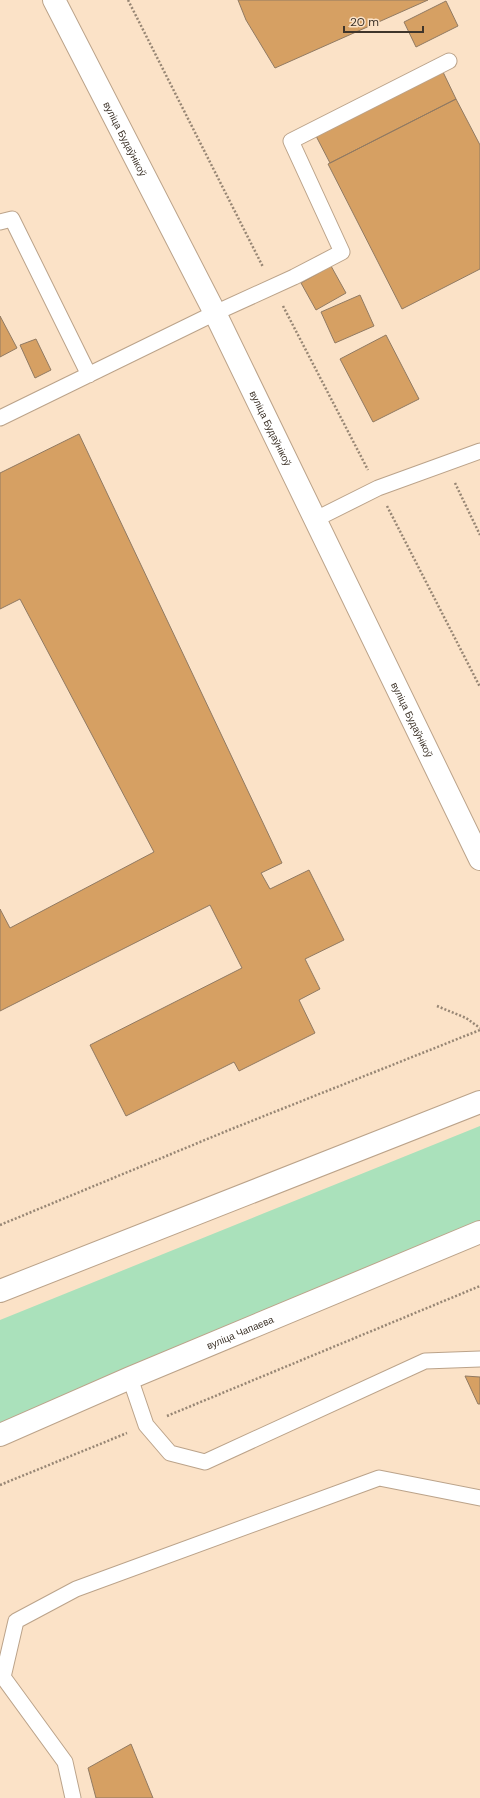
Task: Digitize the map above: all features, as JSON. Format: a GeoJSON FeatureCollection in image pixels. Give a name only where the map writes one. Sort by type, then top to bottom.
{"type":"FeatureCollection","features":[{"type":"Feature","properties":{"kind":"main road","name":"вуліца Будаўнікоў"},"geometry":{"type":"LineString","coordinates":[[58,1],[215,313],[480,860]]}},
{"type":"Feature","properties":{"kind":"main road"},"geometry":{"type":"LineString","coordinates":[[0,1291],[480,1102]]}},
{"type":"Feature","properties":{"kind":"main road","name":"вуліца Чапаева"},"geometry":{"type":"LineString","coordinates":[[0,1435],[130,1378],[480,1232]]}},
{"type":"Feature","properties":{"kind":"lane"},"geometry":{"type":"LineString","coordinates":[[0,418],[215,313],[273,287],[342,252],[291,141],[449,61]]}},
{"type":"Feature","properties":{"kind":"lane"},"geometry":{"type":"LineString","coordinates":[[0,222],[12,219],[89,374]]}},
{"type":"Feature","properties":{"kind":"lane"},"geometry":{"type":"LineString","coordinates":[[314,520],[378,488],[446,465],[480,451]]}},
{"type":"Feature","properties":{"kind":"lane"},"geometry":{"type":"LineString","coordinates":[[130,1378],[146,1425],[170,1453],[205,1462],[425,1361],[480,1359]]}},
{"type":"Feature","properties":{"kind":"lane"},"geometry":{"type":"LineString","coordinates":[[73,1798],[65,1762],[3,1677],[16,1621],[76,1589],[379,1478],[480,1498]]}},
{"type":"Feature","properties":{"kind":"path"},"geometry":{"type":"LineString","coordinates":[[128,0],[273,287],[480,687]]}},
{"type":"Feature","properties":{"kind":"path"},"geometry":{"type":"LineString","coordinates":[[446,465],[480,536]]}},
{"type":"Feature","properties":{"kind":"path"},"geometry":{"type":"LineString","coordinates":[[437,1006],[466,1018],[480,1029]]}},
{"type":"Feature","properties":{"kind":"path"},"geometry":{"type":"LineString","coordinates":[[0,1224],[228,1130],[480,1029]]}},
{"type":"Feature","properties":{"kind":"path"},"geometry":{"type":"LineString","coordinates":[[0,1485],[480,1286]]}},
{"type":"Feature","properties":{"kind":"green space"},"geometry":{"type":"Polygon","coordinates":[[[480,1126],[480,1223],[0,1425],[0,1320],[480,1126]]]}},
{"type":"Feature","properties":{"kind":"building"},"geometry":{"type":"Polygon","coordinates":[[[238,0],[428,0],[275,68],[246,20],[238,0]]]}},
{"type":"Feature","properties":{"kind":"building"},"geometry":{"type":"Polygon","coordinates":[[[446,1],[458,26],[416,47],[404,22],[446,1]]]}},
{"type":"Feature","properties":{"kind":"building"},"geometry":{"type":"Polygon","coordinates":[[[443,72],[456,99],[330,163],[316,136],[443,72]]]}},
{"type":"Feature","properties":{"kind":"building"},"geometry":{"type":"Polygon","coordinates":[[[456,99],[480,145],[480,269],[402,309],[328,164],[456,99]]]}},
{"type":"Feature","properties":{"kind":"building"},"geometry":{"type":"Polygon","coordinates":[[[331,266],[346,293],[316,310],[301,283],[331,266]]]}},
{"type":"Feature","properties":{"kind":"building"},"geometry":{"type":"Polygon","coordinates":[[[360,295],[374,326],[335,343],[321,312],[360,295]]]}},
{"type":"Feature","properties":{"kind":"building"},"geometry":{"type":"Polygon","coordinates":[[[0,316],[17,348],[0,357],[0,316]]]}},
{"type":"Feature","properties":{"kind":"building"},"geometry":{"type":"Polygon","coordinates":[[[386,335],[419,399],[373,422],[340,359],[386,335]]]}},
{"type":"Feature","properties":{"kind":"building"},"geometry":{"type":"Polygon","coordinates":[[[36,339],[51,370],[35,378],[20,345],[36,339]]]}},
{"type":"Feature","properties":{"kind":"building"},"geometry":{"type":"Polygon","coordinates":[[[79,434],[282,863],[261,873],[270,889],[309,870],[344,940],[305,959],[320,989],[299,1000],[315,1033],[239,1071],[234,1062],[126,1116],[90,1045],[242,968],[210,905],[0,1011],[0,909],[10,928],[154,852],[20,599],[0,609],[0,473],[79,434]]]}},
{"type":"Feature","properties":{"kind":"building"},"geometry":{"type":"Polygon","coordinates":[[[465,1376],[480,1377],[480,1404],[478,1404],[465,1376]]]}},
{"type":"Feature","properties":{"kind":"building"},"geometry":{"type":"Polygon","coordinates":[[[131,1744],[153,1798],[96,1798],[88,1768],[131,1744]]]}}]}
